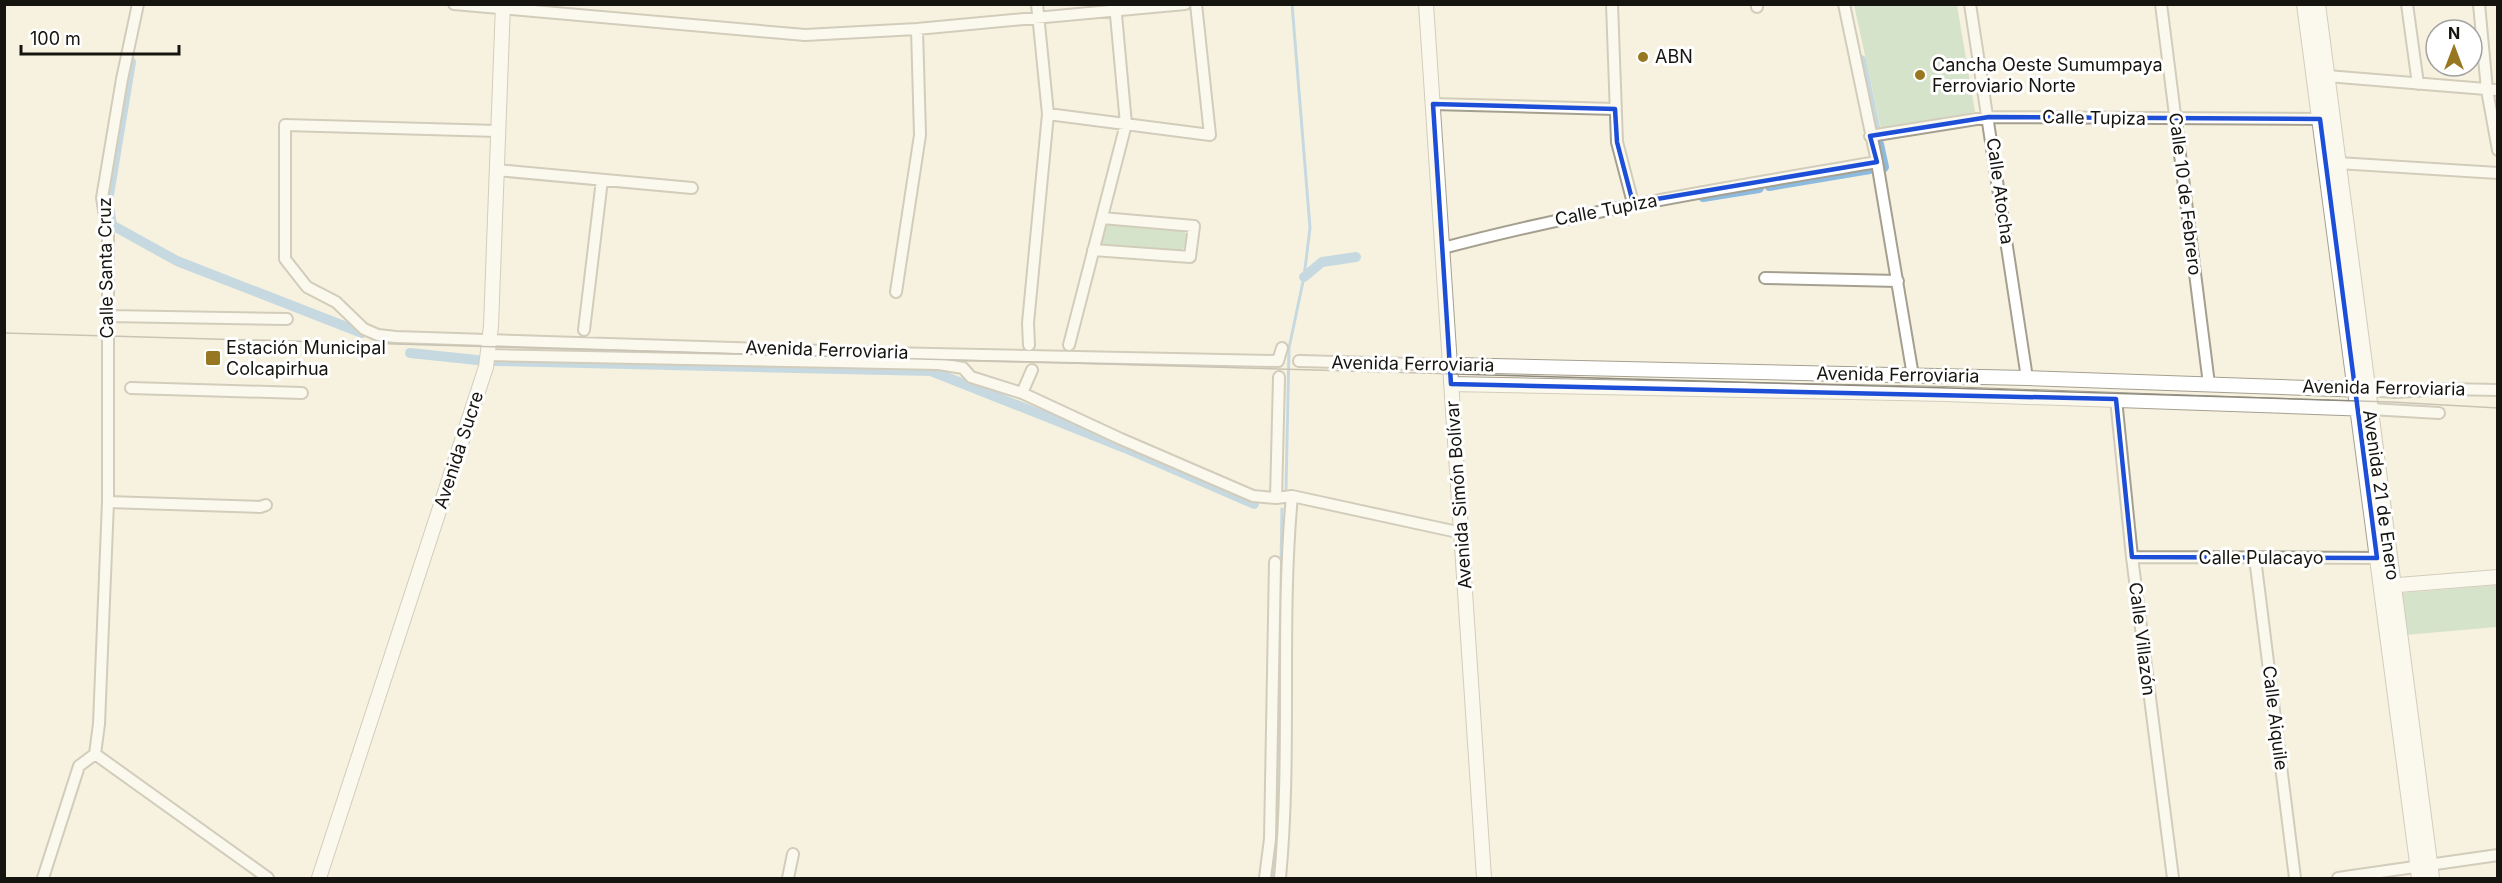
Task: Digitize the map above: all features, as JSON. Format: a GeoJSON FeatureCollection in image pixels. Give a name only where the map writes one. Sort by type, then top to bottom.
{"type":"FeatureCollection","features":[{"type":"Feature","properties":{"kind":"street","name":"Calle Santa Cruz"},"geometry":{"type":"LineString","coordinates":[[95,754],[99,724],[108,502],[108,235],[102,198],[122,80],[138,4]]}},
{"type":"Feature","properties":{"kind":"street"},"geometry":{"type":"LineString","coordinates":[[454,4],[805,35],[917,29],[1185,4]]}},
{"type":"Feature","properties":{"kind":"street"},"geometry":{"type":"LineString","coordinates":[[1029,345],[1028,323],[1048,114],[1037,4]]}},
{"type":"Feature","properties":{"kind":"street"},"geometry":{"type":"LineString","coordinates":[[1048,114],[1210,135],[1196,4]]}},
{"type":"Feature","properties":{"kind":"street","name":"Avenida Simón Bolívar"},"geometry":{"type":"LineString","coordinates":[[1426,4],[1484,879]]}},
{"type":"Feature","properties":{"kind":"street"},"geometry":{"type":"LineString","coordinates":[[1612,4],[1617,142],[1633,203]]}},
{"type":"Feature","properties":{"kind":"street"},"geometry":{"type":"LineString","coordinates":[[1844,4],[1877,162],[1913,376]]}},
{"type":"Feature","properties":{"kind":"street","name":"Calle Atocha"},"geometry":{"type":"LineString","coordinates":[[1970,4],[2027,378]]}},
{"type":"Feature","properties":{"kind":"street","name":"Calle 10 de Febrero"},"geometry":{"type":"LineString","coordinates":[[2161,4],[2209,384]]}},
{"type":"Feature","properties":{"kind":"street","name":"Avenida 21 de Enero"},"geometry":{"type":"LineString","coordinates":[[2304,4],[2326,119],[2425,873]]}},
{"type":"Feature","properties":{"kind":"street","name":"Avenida 21 de Enero"},"geometry":{"type":"LineString","coordinates":[[2318,4],[2327,76],[2326,119],[2338,163],[2361,389]]}},
{"type":"Feature","properties":{"kind":"street"},"geometry":{"type":"LineString","coordinates":[[2407,4],[2418,84]]}},
{"type":"Feature","properties":{"kind":"street"},"geometry":{"type":"LineString","coordinates":[[2479,4],[2498,150]]}},
{"type":"Feature","properties":{"kind":"street","name":"Avenida Sucre"},"geometry":{"type":"LineString","coordinates":[[320,879],[479,389],[488,354],[491,339],[503,7]]}},
{"type":"Feature","properties":{"kind":"street"},"geometry":{"type":"LineString","coordinates":[[1069,345],[1125,124],[1115,9]]}},
{"type":"Feature","properties":{"kind":"street"},"geometry":{"type":"LineString","coordinates":[[896,292],[920,135],[917,29]]}},
{"type":"Feature","properties":{"kind":"street"},"geometry":{"type":"LineString","coordinates":[[2327,76],[2492,90]]}},
{"type":"Feature","properties":{"kind":"street"},"geometry":{"type":"LineString","coordinates":[[1433,104],[1615,109]]}},
{"type":"Feature","properties":{"kind":"street","name":"Calle Tupiza"},"geometry":{"type":"LineString","coordinates":[[1870,136],[1989,117],[2326,119]]}},
{"type":"Feature","properties":{"kind":"street","name":"Avenida Ferroviaria"},"geometry":{"type":"LineString","coordinates":[[498,131],[285,126],[285,259],[307,287],[336,302],[364,328],[378,335],[396,337],[886,353],[1278,361],[1282,348]]}},
{"type":"Feature","properties":{"kind":"street","name":"Calle Tupiza"},"geometry":{"type":"LineString","coordinates":[[1443,248],[1529,225],[1633,203],[1877,162]]}},
{"type":"Feature","properties":{"kind":"street"},"geometry":{"type":"LineString","coordinates":[[2338,163],[2498,173]]}},
{"type":"Feature","properties":{"kind":"street"},"geometry":{"type":"LineString","coordinates":[[496,170],[692,188]]}},
{"type":"Feature","properties":{"kind":"street"},"geometry":{"type":"LineString","coordinates":[[584,330],[602,180]]}},
{"type":"Feature","properties":{"kind":"street"},"geometry":{"type":"LineString","coordinates":[[1093,250],[1190,257],[1194,226],[1102,218]]}},
{"type":"Feature","properties":{"kind":"street"},"geometry":{"type":"LineString","coordinates":[[1765,278],[1898,281]]}},
{"type":"Feature","properties":{"kind":"street"},"geometry":{"type":"LineString","coordinates":[[108,316],[287,319]]}},
{"type":"Feature","properties":{"kind":"street","name":"Avenida Ferroviaria"},"geometry":{"type":"LineString","coordinates":[[488,354],[939,364],[963,368],[971,377],[1022,393],[1121,439],[1253,495],[1276,498],[1292,496],[1462,533]]}},
{"type":"Feature","properties":{"kind":"street","name":"Avenida Ferroviaria"},"geometry":{"type":"LineString","coordinates":[[1299,361],[2027,378],[2396,392],[2447,389],[2498,390]]}},
{"type":"Feature","properties":{"kind":"street"},"geometry":{"type":"LineString","coordinates":[[1022,393],[1032,370]]}},
{"type":"Feature","properties":{"kind":"street"},"geometry":{"type":"LineString","coordinates":[[1276,498],[1279,377]]}},
{"type":"Feature","properties":{"kind":"street","name":"Avenida Ferroviaria"},"geometry":{"type":"LineString","coordinates":[[1451,384],[2115,399],[2439,413]]}},
{"type":"Feature","properties":{"kind":"street"},"geometry":{"type":"LineString","coordinates":[[130,388],[302,393]]}},
{"type":"Feature","properties":{"kind":"street","name":"Calle Villazón"},"geometry":{"type":"LineString","coordinates":[[2115,399],[2132,556],[2173,879]]}},
{"type":"Feature","properties":{"kind":"street"},"geometry":{"type":"LineString","coordinates":[[1280,879],[1285,823],[1287,554],[1292,496]]}},
{"type":"Feature","properties":{"kind":"street"},"geometry":{"type":"LineString","coordinates":[[108,502],[260,507],[266,505]]}},
{"type":"Feature","properties":{"kind":"street","name":"Calle Pulacayo"},"geometry":{"type":"LineString","coordinates":[[2132,556],[2383,558]]}},
{"type":"Feature","properties":{"kind":"street","name":"Calle Aiquile"},"geometry":{"type":"LineString","coordinates":[[2255,558],[2295,879]]}},
{"type":"Feature","properties":{"kind":"street"},"geometry":{"type":"LineString","coordinates":[[1265,879],[1270,839],[1275,562]]}},
{"type":"Feature","properties":{"kind":"street"},"geometry":{"type":"LineString","coordinates":[[2387,586],[2498,577]]}},
{"type":"Feature","properties":{"kind":"street"},"geometry":{"type":"LineString","coordinates":[[43,879],[79,766],[95,754],[268,879]]}},
{"type":"Feature","properties":{"kind":"street"},"geometry":{"type":"LineString","coordinates":[[788,879],[793,854]]}},
{"type":"Feature","properties":{"kind":"street"},"geometry":{"type":"LineString","coordinates":[[2338,879],[2425,873],[2498,855]]}},
{"type":"Feature","properties":{"kind":"highlighted area"},"geometry":{"type":"Polygon","coordinates":[[[1433,104],[1615,109],[1617,142],[1633,203],[1877,162],[1870,136],[1989,117],[2320,119],[2377,558],[2132,557],[2116,399],[1451,384],[1433,104]]]}},
{"type":"Feature","properties":{"kind":"green space"},"geometry":{"type":"Polygon","coordinates":[[[1854,5],[1957,5],[1975,112],[1881,129],[1854,5]]]}},
{"type":"Feature","properties":{"kind":"green space"},"geometry":{"type":"Polygon","coordinates":[[[1109,222],[1182,229],[1188,237],[1188,244],[1180,252],[1102,245],[1100,240],[1103,225],[1109,222]]]}},
{"type":"Feature","properties":{"kind":"green space"},"geometry":{"type":"Polygon","coordinates":[[[2497,585],[2497,627],[2405,635],[2401,593],[2497,585]]]}},
{"type":"Feature","properties":{"kind":"waterway"},"geometry":{"type":"LineString","coordinates":[[1286,489],[1289,348],[1304,277],[1310,228],[1292,4]]}},
{"type":"Feature","properties":{"kind":"waterway"},"geometry":{"type":"LineString","coordinates":[[1861,60],[1875,127]]}},
{"type":"Feature","properties":{"kind":"waterway"},"geometry":{"type":"LineString","coordinates":[[131,62],[108,201],[112,225],[177,261],[362,333]]}},
{"type":"Feature","properties":{"kind":"waterway"},"geometry":{"type":"LineString","coordinates":[[1879,144],[1884,167]]}},
{"type":"Feature","properties":{"kind":"waterway"},"geometry":{"type":"LineString","coordinates":[[1769,186],[1870,169]]}},
{"type":"Feature","properties":{"kind":"waterway"},"geometry":{"type":"LineString","coordinates":[[1703,197],[1759,188]]}},
{"type":"Feature","properties":{"kind":"waterway"},"geometry":{"type":"LineString","coordinates":[[1304,277],[1322,262],[1356,257]]}},
{"type":"Feature","properties":{"kind":"waterway"},"geometry":{"type":"LineString","coordinates":[[410,353],[477,360]]}},
{"type":"Feature","properties":{"kind":"waterway"},"geometry":{"type":"LineString","coordinates":[[495,361],[931,371],[1125,448],[1254,504]]}},
{"type":"Feature","properties":{"kind":"waterway"},"geometry":{"type":"LineString","coordinates":[[1272,878],[1276,838],[1282,509]]}},
{"type":"Feature","properties":{"kind":"tram line"},"geometry":{"type":"LineString","coordinates":[[4,333],[1949,388],[2391,402],[2498,408]]}},
{"type":"Feature","properties":{"kind":"place","name":"ABN"},"geometry":{"type":"Point","coordinates":[1643,57]}},
{"type":"Feature","properties":{"kind":"place","name":"Cancha Oeste Sumumpaya Ferroviario Norte"},"geometry":{"type":"Point","coordinates":[1920,75]}},
{"type":"Feature","properties":{"kind":"place","name":"Estación Municipal Colcapirhua"},"geometry":{"type":"Point","coordinates":[213,358]}}]}
